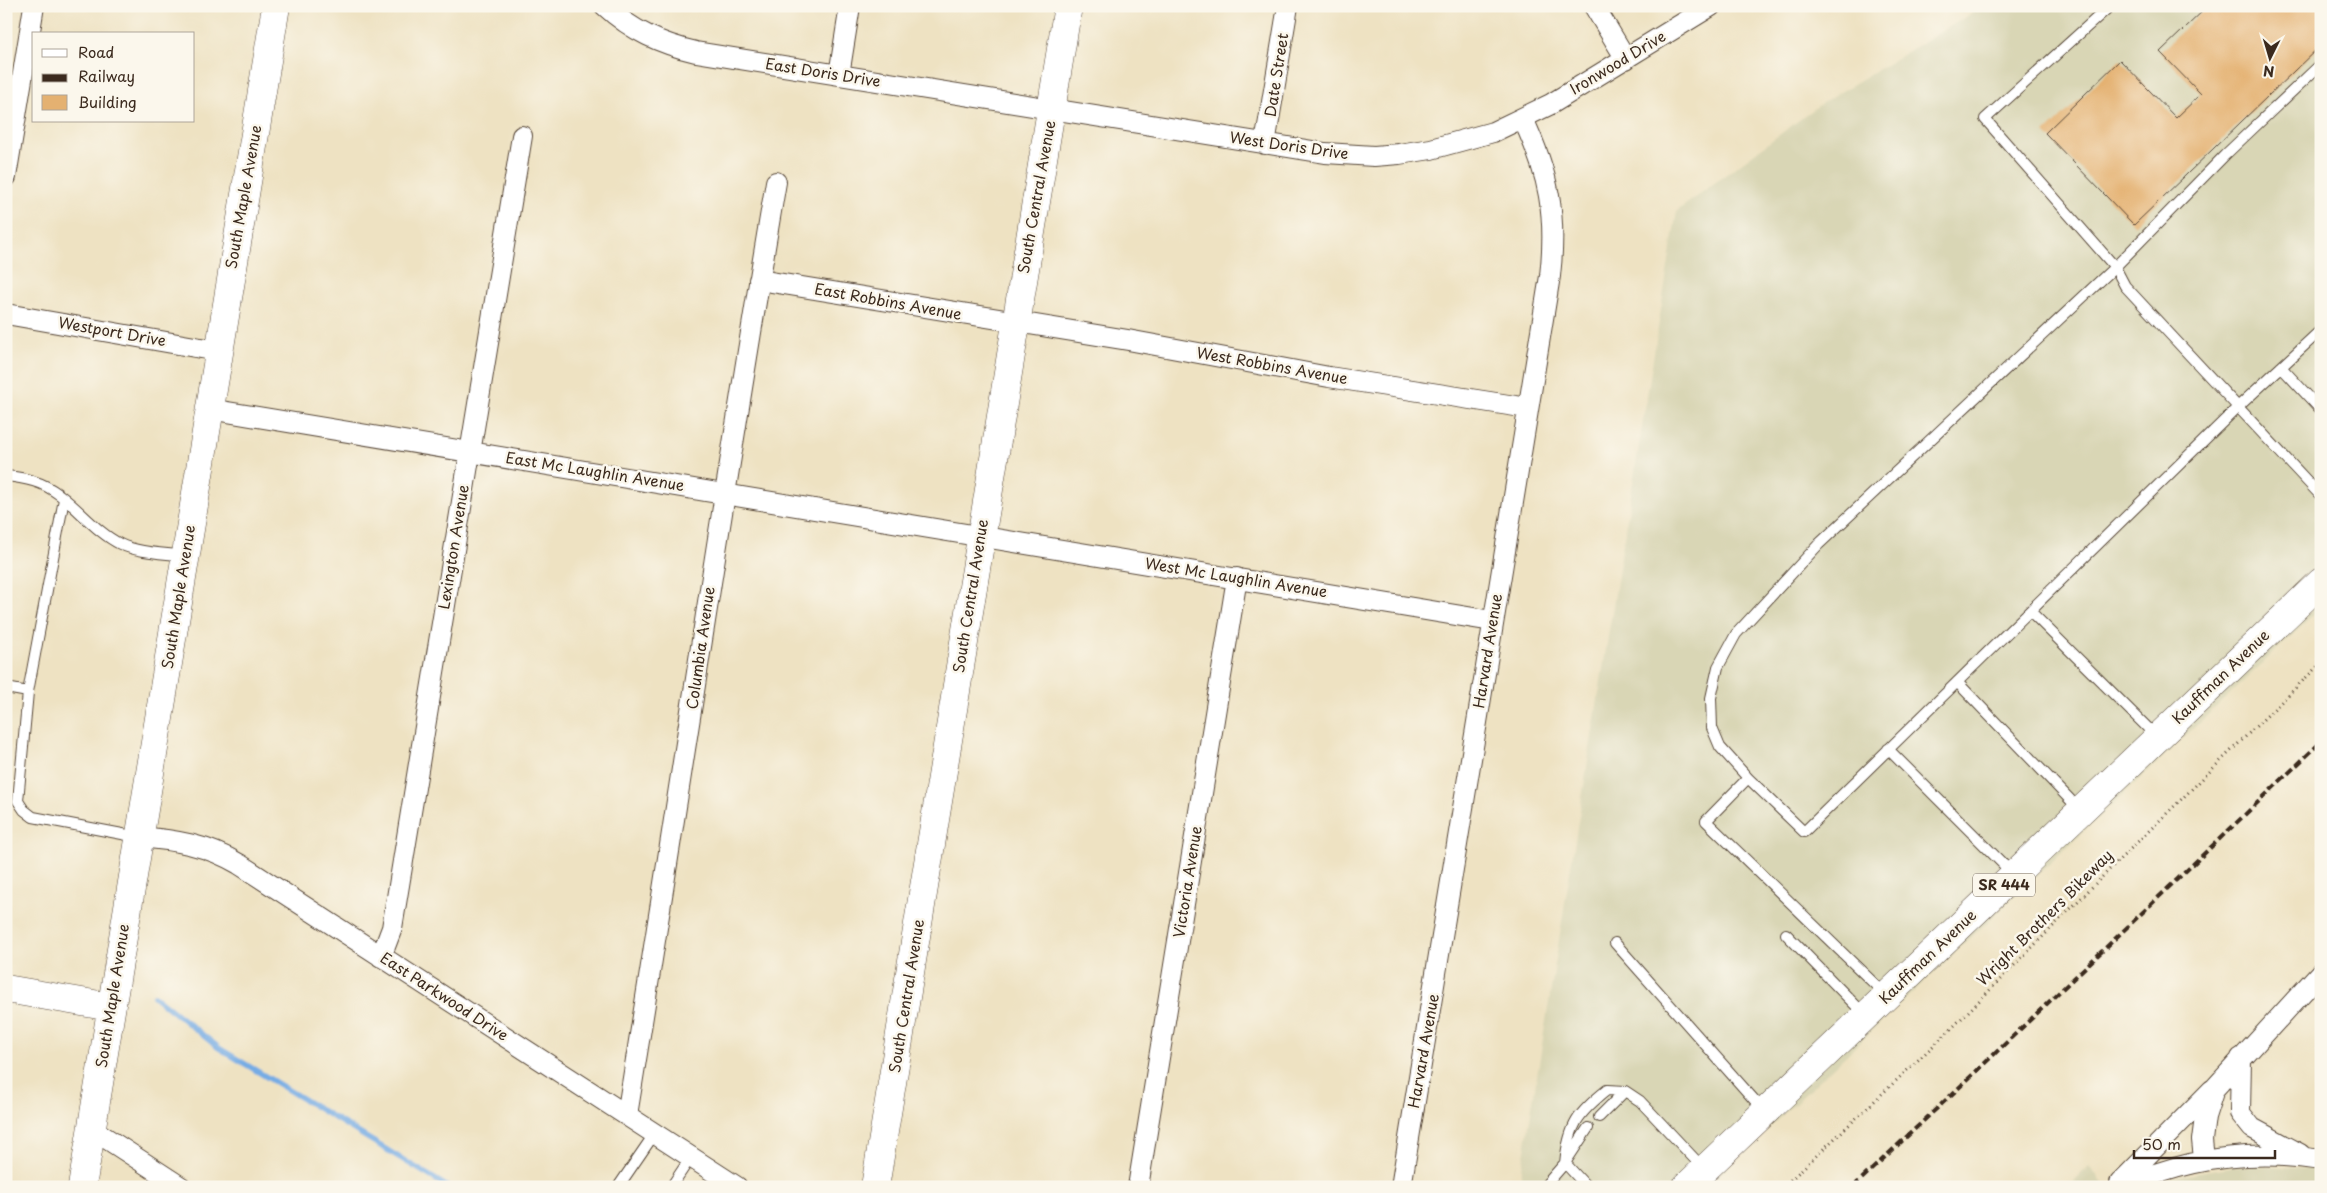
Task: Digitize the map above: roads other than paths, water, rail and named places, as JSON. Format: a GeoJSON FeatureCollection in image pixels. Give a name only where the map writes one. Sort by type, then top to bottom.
{"type":"FeatureCollection","features":[{"type":"Feature","properties":{"kind":"main road","name":"South Maple Avenue"},"geometry":{"type":"LineString","coordinates":[[82,1187],[208,408],[276,6]]}},
{"type":"Feature","properties":{"kind":"main road","name":"South Central Avenue"},"geometry":{"type":"LineString","coordinates":[[875,1187],[1068,6]]}},
{"type":"Feature","properties":{"kind":"main road","name":"Kauffman Avenue"},"geometry":{"type":"LineString","coordinates":[[1695,1178],[2321,582]]}},
{"type":"Feature","properties":{"kind":"main road"},"geometry":{"type":"LineString","coordinates":[[6,989],[111,1007]]}},
{"type":"Feature","properties":{"kind":"street"},"geometry":{"type":"LineString","coordinates":[[6,176],[34,6]]}},
{"type":"Feature","properties":{"kind":"street","name":"East Doris Drive"},"geometry":{"type":"LineString","coordinates":[[605,6],[633,28],[673,47],[1052,110]]}},
{"type":"Feature","properties":{"kind":"street"},"geometry":{"type":"LineString","coordinates":[[839,75],[850,6]]}},
{"type":"Feature","properties":{"kind":"street","name":"Date Street"},"geometry":{"type":"LineString","coordinates":[[1265,144],[1288,6]]}},
{"type":"Feature","properties":{"kind":"street"},"geometry":{"type":"LineString","coordinates":[[1594,6],[1626,59]]}},
{"type":"Feature","properties":{"kind":"street","name":"Ironwood Drive"},"geometry":{"type":"LineString","coordinates":[[1523,118],[1626,59],[1711,6]]}},
{"type":"Feature","properties":{"kind":"street","name":"West Doris Drive"},"geometry":{"type":"LineString","coordinates":[[1052,110],[1265,144],[1348,155],[1400,154],[1431,149],[1462,142],[1523,118]]}},
{"type":"Feature","properties":{"kind":"street","name":"Harvard Avenue"},"geometry":{"type":"LineString","coordinates":[[1401,1187],[1492,621],[1550,276],[1552,219],[1548,186],[1539,153],[1523,118]]}},
{"type":"Feature","properties":{"kind":"street","name":"Lexington Avenue"},"geometry":{"type":"LineString","coordinates":[[381,957],[392,928],[522,136]]}},
{"type":"Feature","properties":{"kind":"street","name":"Columbia Avenue"},"geometry":{"type":"LineString","coordinates":[[627,1115],[676,819],[724,494],[776,182]]}},
{"type":"Feature","properties":{"kind":"street","name":"East Robbins Avenue"},"geometry":{"type":"LineString","coordinates":[[759,280],[1016,324]]}},
{"type":"Feature","properties":{"kind":"street","name":"Westport Drive"},"geometry":{"type":"LineString","coordinates":[[6,314],[218,350]]}},
{"type":"Feature","properties":{"kind":"street","name":"West Robbins Avenue"},"geometry":{"type":"LineString","coordinates":[[1016,324],[1128,340],[1329,377],[1528,408]]}},
{"type":"Feature","properties":{"kind":"street","name":"East Mc Laughlin Avenue"},"geometry":{"type":"LineString","coordinates":[[208,408],[981,536]]}},
{"type":"Feature","properties":{"kind":"street","name":"West Mc Laughlin Avenue"},"geometry":{"type":"LineString","coordinates":[[981,536],[1492,621]]}},
{"type":"Feature","properties":{"kind":"street","name":"Victoria Avenue"},"geometry":{"type":"LineString","coordinates":[[1138,1187],[1237,578]]}},
{"type":"Feature","properties":{"kind":"street","name":"East Parkwood Drive"},"geometry":{"type":"LineString","coordinates":[[139,837],[189,843],[223,855],[737,1187]]}},
{"type":"Feature","properties":{"kind":"street"},"geometry":{"type":"LineString","coordinates":[[2117,1187],[2214,1088],[2321,972]]}},
{"type":"Feature","properties":{"kind":"street"},"geometry":{"type":"LineString","coordinates":[[2241,1058],[2240,1113],[2252,1128],[2313,1158]]}},
{"type":"Feature","properties":{"kind":"street"},"geometry":{"type":"LineString","coordinates":[[2204,1160],[2202,1140],[2205,1118],[2214,1088]]}},
{"type":"Feature","properties":{"kind":"street"},"geometry":{"type":"LineString","coordinates":[[92,1129],[181,1187]]}},
{"type":"Feature","properties":{"kind":"street"},"geometry":{"type":"LineString","coordinates":[[2122,1187],[2151,1174],[2204,1160],[2250,1155],[2313,1158]]}},
{"type":"Feature","properties":{"kind":"lane"},"geometry":{"type":"LineString","coordinates":[[2110,6],[1985,119],[2115,267],[2125,286],[2321,496]]}},
{"type":"Feature","properties":{"kind":"lane"},"geometry":{"type":"LineString","coordinates":[[2321,64],[2226,155],[2115,267],[1819,544],[1736,634],[1718,667],[1711,698],[1712,728],[1720,746],[1748,778],[1804,832],[2239,406],[2321,330]]}},
{"type":"Feature","properties":{"kind":"lane"},"geometry":{"type":"LineString","coordinates":[[2281,367],[2321,410]]}},
{"type":"Feature","properties":{"kind":"lane"},"geometry":{"type":"LineString","coordinates":[[6,476],[34,481],[64,499],[95,528],[120,544],[140,550],[185,557]]}},
{"type":"Feature","properties":{"kind":"lane"},"geometry":{"type":"LineString","coordinates":[[64,499],[28,692],[18,801],[24,810],[33,817],[139,837]]}},
{"type":"Feature","properties":{"kind":"lane"},"geometry":{"type":"LineString","coordinates":[[2030,611],[2158,738]]}},
{"type":"Feature","properties":{"kind":"lane"},"geometry":{"type":"LineString","coordinates":[[1957,682],[2081,811]]}},
{"type":"Feature","properties":{"kind":"lane"},"geometry":{"type":"LineString","coordinates":[[6,688],[28,692]]}},
{"type":"Feature","properties":{"kind":"lane"},"geometry":{"type":"LineString","coordinates":[[1888,749],[2014,875]]}},
{"type":"Feature","properties":{"kind":"lane"},"geometry":{"type":"LineString","coordinates":[[1748,778],[1706,821],[1887,996]]}},
{"type":"Feature","properties":{"kind":"lane"},"geometry":{"type":"LineString","coordinates":[[1786,934],[1866,1016]]}},
{"type":"Feature","properties":{"kind":"lane"},"geometry":{"type":"LineString","coordinates":[[1615,943],[1766,1112]]}},
{"type":"Feature","properties":{"kind":"lane"},"geometry":{"type":"LineString","coordinates":[[1564,1163],[1568,1136],[1586,1107],[1608,1090],[1625,1091],[1640,1101],[1695,1178]]}},
{"type":"Feature","properties":{"kind":"lane"},"geometry":{"type":"LineString","coordinates":[[1600,1117],[1625,1091]]}},
{"type":"Feature","properties":{"kind":"lane"},"geometry":{"type":"LineString","coordinates":[[1544,1187],[1564,1163],[1588,1128]]}},
{"type":"Feature","properties":{"kind":"lane"},"geometry":{"type":"LineString","coordinates":[[618,1187],[655,1133]]}},
{"type":"Feature","properties":{"kind":"lane"},"geometry":{"type":"LineString","coordinates":[[672,1187],[691,1157]]}},
{"type":"Feature","properties":{"kind":"lane"},"geometry":{"type":"LineString","coordinates":[[1564,1163],[1586,1187]]}},
{"type":"Feature","properties":{"kind":"waterway"},"geometry":{"type":"LineString","coordinates":[[154,996],[219,1048],[448,1187]]}},
{"type":"Feature","properties":{"kind":"railway"},"geometry":{"type":"LineString","coordinates":[[1853,1187],[2321,742]]}}]}
